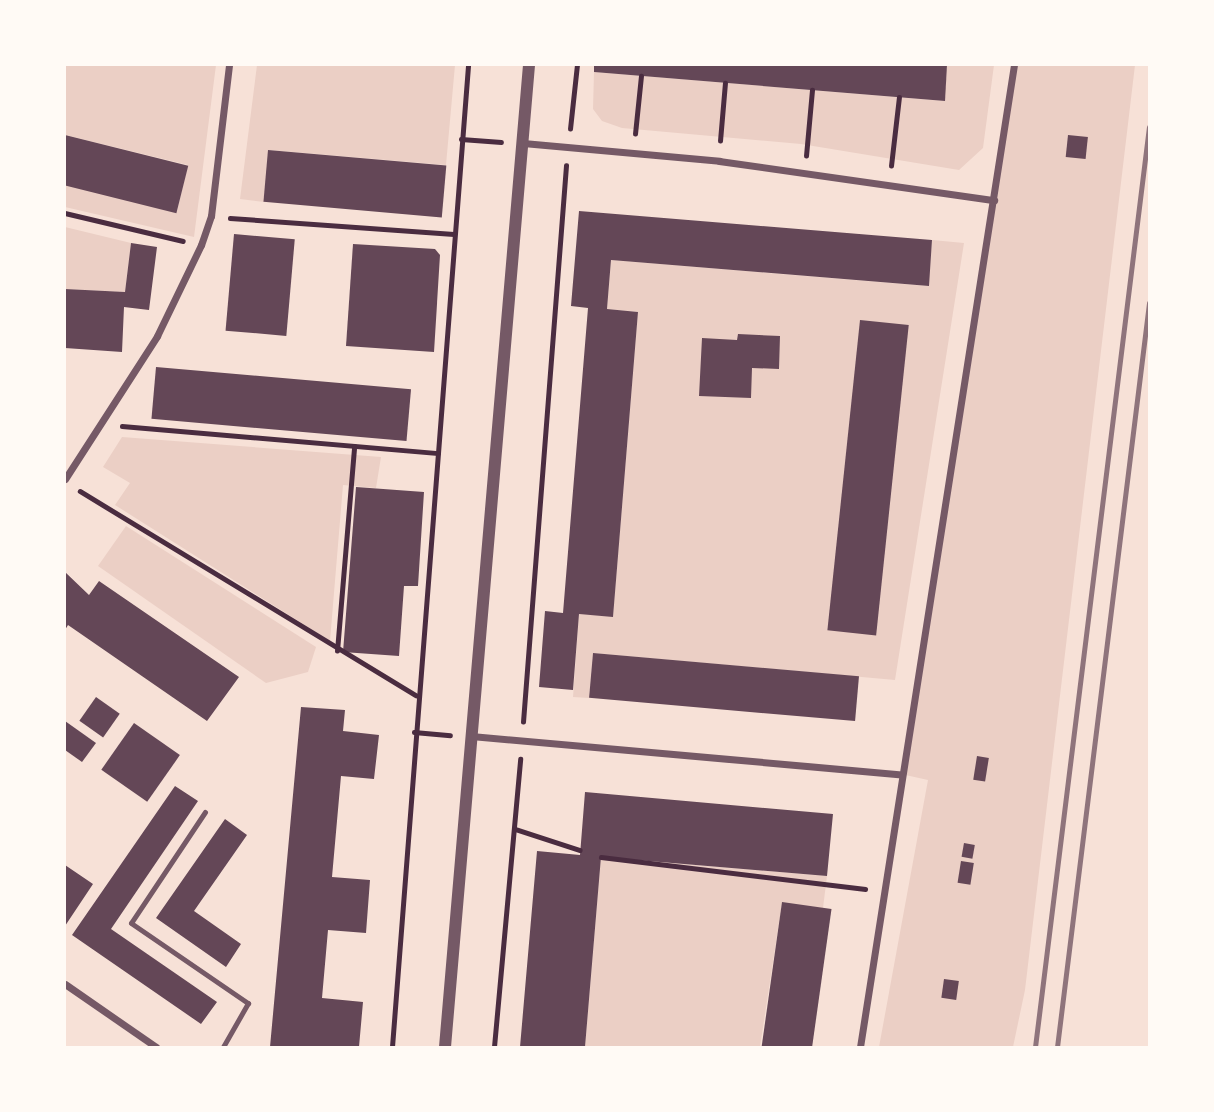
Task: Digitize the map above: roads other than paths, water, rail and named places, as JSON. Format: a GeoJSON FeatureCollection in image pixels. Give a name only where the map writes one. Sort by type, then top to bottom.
{"type":"FeatureCollection","features":[{"type":"Feature","properties":{"kind":"street"},"geometry":{"type":"LineString","coordinates":[[65,479],[158,336],[201,245],[211,216],[229,65]]}},
{"type":"Feature","properties":{"kind":"street"},"geometry":{"type":"LineString","coordinates":[[445,1047],[529,65]]}},
{"type":"Feature","properties":{"kind":"street"},"geometry":{"type":"LineString","coordinates":[[860,1047],[1014,65]]}},
{"type":"Feature","properties":{"kind":"street"},"geometry":{"type":"LineString","coordinates":[[523,143],[719,160],[994,200]]}},
{"type":"Feature","properties":{"kind":"street"},"geometry":{"type":"LineString","coordinates":[[471,736],[901,774]]}},
{"type":"Feature","properties":{"kind":"street"},"geometry":{"type":"LineString","coordinates":[[65,984],[156,1047]]}},
{"type":"Feature","properties":{"kind":"lane"},"geometry":{"type":"LineString","coordinates":[[205,812],[131,923],[248,1003],[223,1047]]}},
{"type":"Feature","properties":{"kind":"railway"},"geometry":{"type":"LineString","coordinates":[[1035,1047],[1149,127]]}},
{"type":"Feature","properties":{"kind":"railway"},"geometry":{"type":"LineString","coordinates":[[1057,1047],[1149,303]]}}]}
